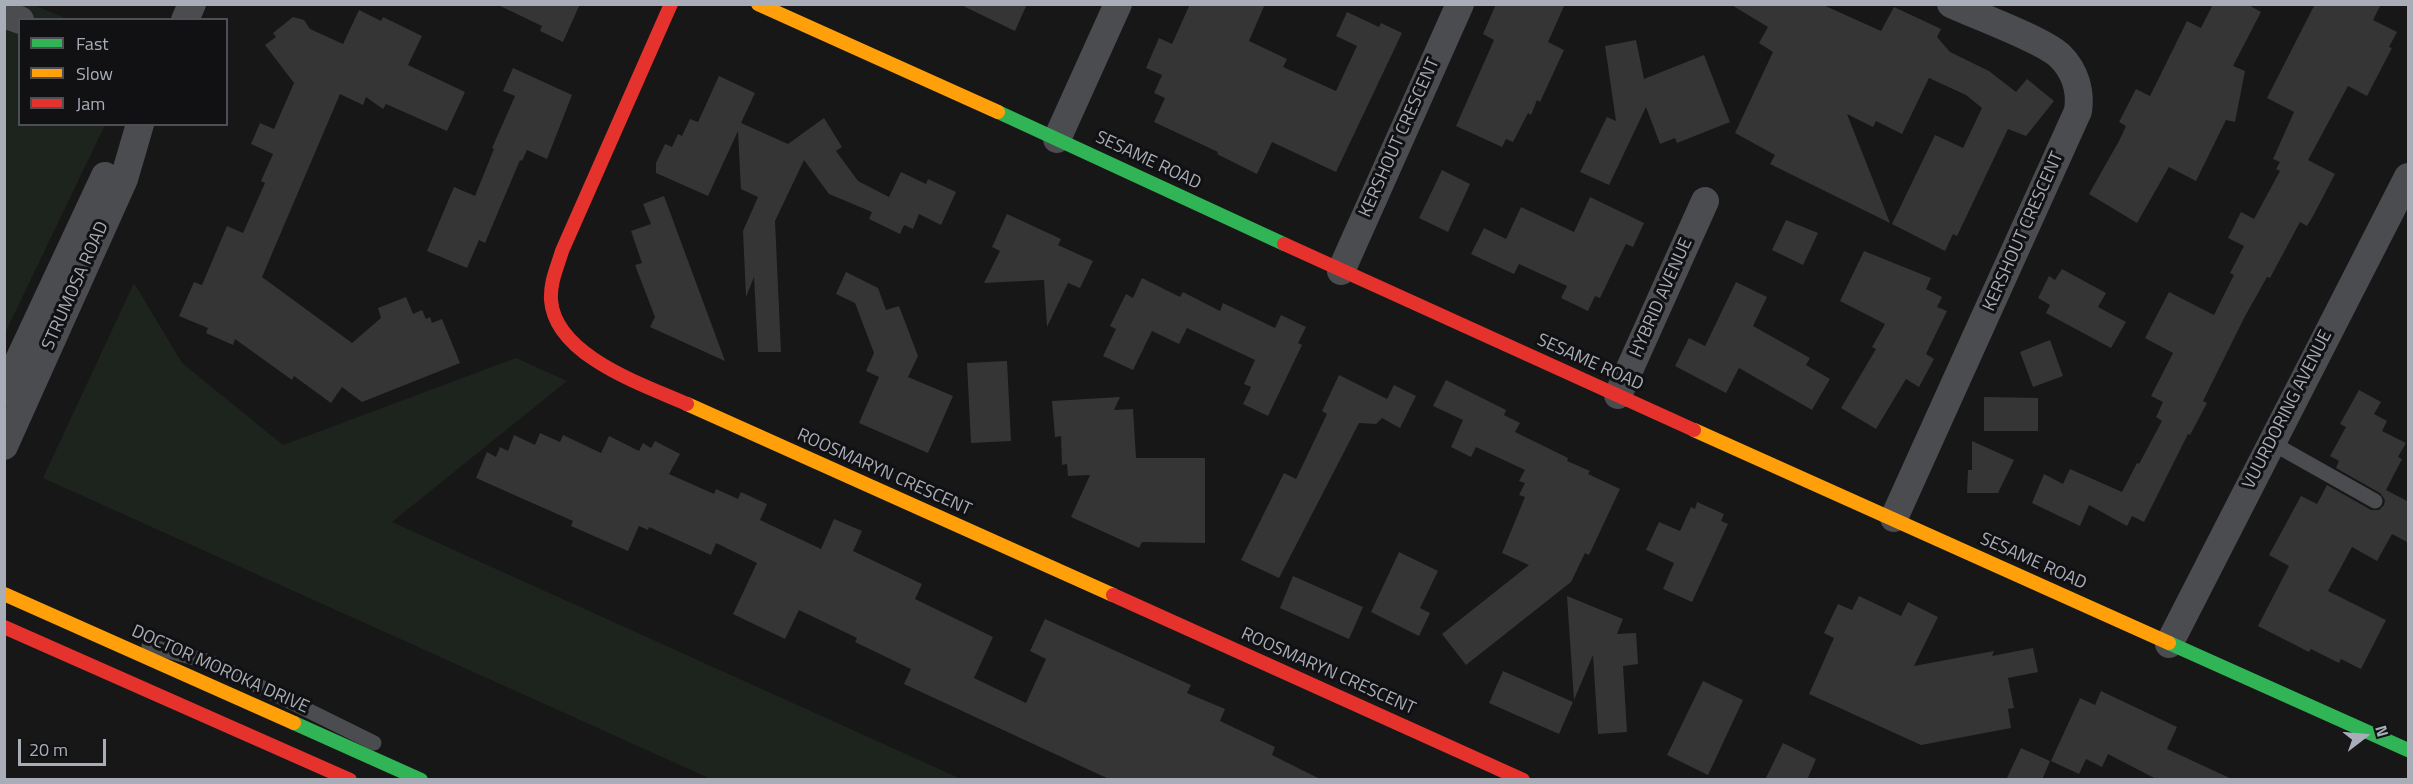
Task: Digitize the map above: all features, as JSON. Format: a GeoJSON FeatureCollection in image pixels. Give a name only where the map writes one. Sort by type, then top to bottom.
{"type":"FeatureCollection","features":[{"type":"Feature","properties":{"kind":"street"},"geometry":{"type":"LineString","coordinates":[[186,18],[192,4]]}},
{"type":"Feature","properties":{"kind":"street","name":"ROOSMARYN CRESCENT"},"geometry":{"type":"LineString","coordinates":[[671,4],[562,251],[551,285],[550,305],[556,323],[583,354],[614,371],[1523,780]]}},
{"type":"Feature","properties":{"kind":"street","name":"SESAME ROAD"},"geometry":{"type":"LineString","coordinates":[[758,4],[1341,271],[2409,750]]}},
{"type":"Feature","properties":{"kind":"street"},"geometry":{"type":"LineString","coordinates":[[1057,139],[1118,4]]}},
{"type":"Feature","properties":{"kind":"street","name":"KERSHOUT CRESCENT"},"geometry":{"type":"LineString","coordinates":[[1341,271],[1460,4]]}},
{"type":"Feature","properties":{"kind":"street","name":"KERSHOUT CRESCENT"},"geometry":{"type":"LineString","coordinates":[[1894,518],[2078,111],[2080,98],[2069,66],[2052,50],[1951,4]]}},
{"type":"Feature","properties":{"kind":"street","name":"STRUMOSA ROAD"},"geometry":{"type":"LineString","coordinates":[[4,392],[107,171],[134,126]]}},
{"type":"Feature","properties":{"kind":"street","name":"STRUMOSA ROAD"},"geometry":{"type":"LineString","coordinates":[[4,446],[124,179],[139,126]]}},
{"type":"Feature","properties":{"kind":"street","name":"VUURDORING AVENUE"},"geometry":{"type":"LineString","coordinates":[[2169,644],[2409,177]]}},
{"type":"Feature","properties":{"kind":"street","name":"HYBRID AVENUE"},"geometry":{"type":"LineString","coordinates":[[1618,395],[1705,201]]}},
{"type":"Feature","properties":{"kind":"street","name":"DOCTOR MOROKA DRIVE"},"geometry":{"type":"LineString","coordinates":[[4,594],[421,780]]}},
{"type":"Feature","properties":{"kind":"street"},"geometry":{"type":"LineString","coordinates":[[4,627],[350,780]]}},
{"type":"Feature","properties":{"kind":"lane"},"geometry":{"type":"LineString","coordinates":[[2272,443],[2374,501]]}},
{"type":"Feature","properties":{"kind":"lane"},"geometry":{"type":"LineString","coordinates":[[96,635],[174,651],[210,662],[336,722],[437,780]]}},
{"type":"Feature","properties":{"kind":"shaded area"},"geometry":{"type":"Polygon","coordinates":[[[5,5],[33,5],[66,18],[18,18],[18,126],[105,126],[5,333],[5,5]]]}},
{"type":"Feature","properties":{"kind":"shaded area"},"geometry":{"type":"Polygon","coordinates":[[[134,283],[182,363],[283,445],[516,358],[567,381],[392,522],[961,779],[711,779],[43,478],[134,283]]]}},
{"type":"Feature","properties":{"kind":"building"},"geometry":{"type":"Polygon","coordinates":[[[496,4],[580,4],[563,42],[540,31],[542,26],[496,4]]]}},
{"type":"Feature","properties":{"kind":"building"},"geometry":{"type":"Polygon","coordinates":[[[959,4],[1027,4],[1015,31],[959,4]]]}},
{"type":"Feature","properties":{"kind":"building"},"geometry":{"type":"Polygon","coordinates":[[[1190,4],[1265,4],[1249,41],[1287,59],[1283,67],[1336,91],[1357,46],[1336,36],[1347,12],[1379,27],[1381,23],[1402,33],[1336,172],[1272,142],[1257,174],[1217,154],[1218,152],[1154,122],[1165,98],[1154,93],[1162,75],[1146,68],[1159,38],[1172,44],[1190,4]]]}},
{"type":"Feature","properties":{"kind":"building"},"geometry":{"type":"Polygon","coordinates":[[[1496,4],[1565,4],[1548,42],[1564,50],[1540,102],[1537,100],[1531,115],[1528,113],[1513,142],[1506,139],[1502,147],[1456,126],[1494,40],[1483,34],[1496,4]]]}},
{"type":"Feature","properties":{"kind":"building"},"geometry":{"type":"Polygon","coordinates":[[[1730,4],[1821,4],[1881,31],[1894,7],[1941,29],[1937,37],[1950,52],[1989,71],[2016,92],[2027,79],[2054,101],[2026,136],[2008,129],[1957,236],[1953,234],[1945,251],[1892,224],[1935,135],[1963,148],[1982,108],[1966,95],[1929,78],[1902,134],[1876,121],[1873,127],[1847,114],[1890,223],[1770,164],[1775,155],[1735,133],[1773,52],[1759,43],[1768,27],[1730,4]]]}},
{"type":"Feature","properties":{"kind":"building"},"geometry":{"type":"Polygon","coordinates":[[[2213,4],[2247,4],[2261,12],[2233,66],[2245,71],[2235,122],[2226,120],[2196,181],[2169,167],[2137,223],[2089,194],[2126,126],[2119,122],[2136,89],[2150,96],[2187,21],[2201,28],[2213,4]]]}},
{"type":"Feature","properties":{"kind":"building"},"geometry":{"type":"Polygon","coordinates":[[[2315,4],[2381,4],[2373,20],[2397,32],[2389,47],[2392,48],[2367,96],[2348,86],[2308,160],[2335,174],[2307,226],[2300,222],[2270,278],[2267,277],[2244,318],[2203,401],[2207,403],[2190,435],[2188,434],[2144,522],[2132,516],[2127,526],[2089,505],[2080,526],[2032,503],[2044,474],[2063,484],[2070,469],[2122,492],[2137,463],[2139,464],[2162,421],[2156,417],[2163,402],[2151,396],[2173,353],[2145,338],[2169,292],[2214,315],[2234,275],[2230,273],[2244,246],[2228,238],[2241,212],[2254,219],[2280,171],[2276,169],[2280,162],[2273,159],[2294,112],[2267,98],[2315,4]]]}},
{"type":"Feature","properties":{"kind":"building"},"geometry":{"type":"Polygon","coordinates":[[[359,10],[381,21],[383,17],[422,36],[408,65],[465,92],[447,131],[386,104],[383,109],[366,97],[363,105],[340,94],[262,277],[352,343],[381,318],[378,308],[406,297],[413,314],[422,310],[426,319],[430,317],[432,323],[442,319],[460,363],[362,402],[342,387],[331,403],[294,376],[292,380],[235,339],[233,345],[206,333],[208,328],[179,316],[194,282],[202,285],[227,226],[243,233],[265,183],[261,181],[273,154],[251,144],[260,123],[274,129],[294,83],[265,45],[276,37],[273,33],[293,17],[304,20],[310,29],[343,44],[359,10]]]}},
{"type":"Feature","properties":{"kind":"building"},"geometry":{"type":"Polygon","coordinates":[[[1636,40],[1644,79],[1704,55],[1730,122],[1677,143],[1675,138],[1660,144],[1646,107],[1609,185],[1580,172],[1607,117],[1616,121],[1605,46],[1636,40]]]}},
{"type":"Feature","properties":{"kind":"building"},"geometry":{"type":"Polygon","coordinates":[[[513,68],[572,95],[547,159],[527,150],[522,161],[520,160],[485,243],[479,240],[467,268],[427,251],[454,187],[475,196],[494,149],[492,148],[515,96],[503,91],[513,68]]]}},
{"type":"Feature","properties":{"kind":"building"},"geometry":{"type":"Polygon","coordinates":[[[719,76],[755,93],[741,123],[788,144],[824,118],[842,147],[836,151],[858,181],[889,197],[901,172],[926,184],[928,179],[956,192],[941,225],[919,214],[913,229],[904,225],[900,234],[869,219],[872,212],[829,194],[804,160],[775,221],[781,352],[758,352],[754,277],[746,297],[743,231],[758,197],[741,189],[738,131],[708,196],[656,173],[656,163],[665,144],[672,147],[678,134],[682,136],[690,119],[698,122],[719,76]]]}},
{"type":"Feature","properties":{"kind":"building"},"geometry":{"type":"Polygon","coordinates":[[[1442,170],[1470,184],[1448,232],[1419,218],[1442,170]]]}},
{"type":"Feature","properties":{"kind":"building"},"geometry":{"type":"Polygon","coordinates":[[[664,196],[725,361],[650,327],[655,317],[635,265],[642,263],[631,231],[651,224],[643,204],[664,196]]]}},
{"type":"Feature","properties":{"kind":"building"},"geometry":{"type":"Polygon","coordinates":[[[1590,197],[1644,223],[1633,247],[1626,244],[1600,298],[1595,296],[1588,311],[1561,298],[1567,286],[1519,264],[1514,274],[1471,254],[1484,228],[1506,239],[1521,207],[1574,232],[1590,197]]]}},
{"type":"Feature","properties":{"kind":"building"},"geometry":{"type":"Polygon","coordinates":[[[1007,214],[1061,239],[1058,245],[1093,261],[1080,288],[1068,283],[1047,327],[1044,280],[984,283],[1000,251],[992,247],[1007,214]]]}},
{"type":"Feature","properties":{"kind":"building"},"geometry":{"type":"Polygon","coordinates":[[[1786,220],[1818,233],[1803,265],[1772,250],[1786,220]]]}},
{"type":"Feature","properties":{"kind":"building"},"geometry":{"type":"Polygon","coordinates":[[[1864,251],[1931,278],[1926,289],[1942,297],[1937,307],[1947,311],[1926,354],[1934,359],[1919,387],[1906,379],[1876,429],[1841,408],[1876,349],[1872,347],[1885,324],[1840,301],[1864,251]]]}},
{"type":"Feature","properties":{"kind":"building"},"geometry":{"type":"Polygon","coordinates":[[[2062,269],[2106,293],[2098,307],[2126,322],[2111,348],[2046,313],[2050,305],[2038,298],[2049,276],[2055,280],[2062,269]]]}},
{"type":"Feature","properties":{"kind":"building"},"geometry":{"type":"Polygon","coordinates":[[[846,272],[878,288],[886,310],[899,306],[918,356],[908,377],[953,396],[928,453],[859,423],[879,377],[866,371],[874,353],[855,303],[836,294],[846,272]]]}},
{"type":"Feature","properties":{"kind":"building"},"geometry":{"type":"Polygon","coordinates":[[[1142,278],[1180,297],[1183,292],[1220,311],[1223,303],[1275,328],[1281,315],[1306,327],[1298,343],[1302,345],[1268,416],[1243,404],[1251,387],[1244,384],[1255,360],[1187,328],[1179,344],[1152,331],[1133,370],[1103,356],[1116,329],[1110,326],[1126,294],[1133,298],[1142,278]]]}},
{"type":"Feature","properties":{"kind":"building"},"geometry":{"type":"Polygon","coordinates":[[[1736,282],[1767,297],[1753,326],[1810,358],[1806,365],[1830,379],[1812,410],[1739,368],[1726,393],[1675,366],[1689,338],[1705,346],[1736,282]]]}},
{"type":"Feature","properties":{"kind":"building"},"geometry":{"type":"Polygon","coordinates":[[[2050,340],[2063,376],[2033,387],[2020,352],[2050,340]]]}},
{"type":"Feature","properties":{"kind":"building"},"geometry":{"type":"Polygon","coordinates":[[[1007,361],[1011,441],[971,443],[967,363],[1007,361]]]}},
{"type":"Feature","properties":{"kind":"building"},"geometry":{"type":"Polygon","coordinates":[[[1339,375],[1387,399],[1394,385],[1416,396],[1400,428],[1382,418],[1376,424],[1359,423],[1279,578],[1241,560],[1284,473],[1296,479],[1327,414],[1322,411],[1339,375]]]}},
{"type":"Feature","properties":{"kind":"building"},"geometry":{"type":"Polygon","coordinates":[[[1446,380],[1506,410],[1504,415],[1520,423],[1515,432],[1568,458],[1567,461],[1590,471],[1588,474],[1620,489],[1589,555],[1585,553],[1571,582],[1466,665],[1442,634],[1529,565],[1502,553],[1525,497],[1519,495],[1525,483],[1519,481],[1525,470],[1476,447],[1471,457],[1451,447],[1463,420],[1433,406],[1446,380]]]}},
{"type":"Feature","properties":{"kind":"building"},"geometry":{"type":"Polygon","coordinates":[[[2359,390],[2381,402],[2374,414],[2387,421],[2382,431],[2406,443],[2398,457],[2402,459],[2386,490],[2409,502],[2409,543],[2392,534],[2377,561],[2352,547],[2328,591],[2386,620],[2361,669],[2341,659],[2339,663],[2311,649],[2309,652],[2258,626],[2289,566],[2269,555],[2301,496],[2317,504],[2327,485],[2371,510],[2379,510],[2384,505],[2385,500],[2380,493],[2336,468],[2339,461],[2330,456],[2346,427],[2340,424],[2359,390]]]}},
{"type":"Feature","properties":{"kind":"building"},"geometry":{"type":"Polygon","coordinates":[[[1120,397],[1114,410],[1133,409],[1136,458],[1205,458],[1205,543],[1142,542],[1139,548],[1071,517],[1090,475],[1068,476],[1067,464],[1062,465],[1061,436],[1055,437],[1052,401],[1120,397]]]}},
{"type":"Feature","properties":{"kind":"building"},"geometry":{"type":"Polygon","coordinates":[[[1984,397],[2038,398],[2038,431],[1984,431],[1984,397]]]}},
{"type":"Feature","properties":{"kind":"building"},"geometry":{"type":"Polygon","coordinates":[[[540,433],[560,442],[563,435],[601,453],[609,436],[639,451],[643,443],[651,448],[655,441],[680,454],[669,474],[714,494],[716,489],[738,499],[741,492],[767,504],[760,520],[821,549],[834,519],[862,531],[853,551],[922,584],[915,599],[993,637],[974,678],[1026,703],[1046,659],[1030,651],[1045,619],[1191,685],[1187,693],[1225,709],[1220,721],[1275,747],[1272,755],[1322,780],[1111,780],[904,684],[911,669],[855,642],[857,638],[799,610],[785,639],[733,614],[757,563],[716,543],[711,555],[649,527],[648,530],[639,526],[628,551],[571,526],[573,521],[476,478],[487,452],[496,457],[500,447],[508,451],[514,435],[535,445],[540,433]]]}},
{"type":"Feature","properties":{"kind":"building"},"geometry":{"type":"Polygon","coordinates":[[[1972,441],[2014,460],[1998,493],[1967,493],[1968,470],[1972,470],[1972,441]]]}},
{"type":"Feature","properties":{"kind":"building"},"geometry":{"type":"Polygon","coordinates":[[[1697,502],[1724,514],[1721,521],[1728,524],[1692,602],[1663,589],[1674,563],[1646,550],[1659,522],[1680,531],[1691,507],[1695,509],[1697,502]]]}},
{"type":"Feature","properties":{"kind":"building"},"geometry":{"type":"Polygon","coordinates":[[[1399,552],[1438,571],[1420,608],[1430,613],[1419,636],[1371,612],[1399,552]]]}},
{"type":"Feature","properties":{"kind":"building"},"geometry":{"type":"Polygon","coordinates":[[[1293,576],[1363,607],[1349,639],[1280,608],[1293,576]]]}},
{"type":"Feature","properties":{"kind":"building"},"geometry":{"type":"Polygon","coordinates":[[[1567,596],[1623,619],[1617,634],[1636,633],[1638,664],[1623,666],[1627,732],[1598,734],[1593,655],[1574,700],[1567,596]]]}},
{"type":"Feature","properties":{"kind":"building"},"geometry":{"type":"Polygon","coordinates":[[[1859,596],[1901,616],[1908,602],[1938,617],[1914,666],[1994,651],[1992,656],[2033,648],[2038,672],[2008,678],[2014,708],[2008,709],[2011,728],[1921,745],[1809,694],[1834,638],[1824,633],[1838,604],[1852,610],[1859,596]]]}},
{"type":"Feature","properties":{"kind":"building"},"geometry":{"type":"Polygon","coordinates":[[[1503,671],[1573,702],[1559,734],[1489,703],[1503,671]]]}},
{"type":"Feature","properties":{"kind":"building"},"geometry":{"type":"Polygon","coordinates":[[[1703,681],[1743,700],[1708,775],[1667,755],[1703,681]]]}},
{"type":"Feature","properties":{"kind":"building"},"geometry":{"type":"Polygon","coordinates":[[[2101,691],[2177,727],[2167,749],[2234,780],[2158,780],[2108,754],[2102,767],[2086,759],[2079,774],[2051,761],[2080,698],[2095,705],[2101,691]]]}},
{"type":"Feature","properties":{"kind":"building"},"geometry":{"type":"Polygon","coordinates":[[[1783,743],[1816,759],[1807,780],[1765,780],[1783,743]]]}},
{"type":"Feature","properties":{"kind":"building"},"geometry":{"type":"Polygon","coordinates":[[[2021,748],[2050,761],[2042,780],[2006,780],[2021,748]]]}},
{"type":"Feature","properties":{"kind":"traffic: fast"},"geometry":{"type":"LineString","coordinates":[[998,112],[1284,244]]}},
{"type":"Feature","properties":{"kind":"traffic: fast"},"geometry":{"type":"LineString","coordinates":[[2169,643],[2408,750]]}},
{"type":"Feature","properties":{"kind":"traffic: fast"},"geometry":{"type":"LineString","coordinates":[[294,723],[421,780]]}},
{"type":"Feature","properties":{"kind":"traffic: slow"},"geometry":{"type":"LineString","coordinates":[[758,4],[998,112]]}},
{"type":"Feature","properties":{"kind":"traffic: slow"},"geometry":{"type":"LineString","coordinates":[[687,404],[1113,595]]}},
{"type":"Feature","properties":{"kind":"traffic: slow"},"geometry":{"type":"LineString","coordinates":[[1694,430],[2169,643]]}},
{"type":"Feature","properties":{"kind":"traffic: slow"},"geometry":{"type":"LineString","coordinates":[[4,594],[294,723]]}},
{"type":"Feature","properties":{"kind":"traffic: jam"},"geometry":{"type":"LineString","coordinates":[[671,4],[562,251],[553,281],[551,300],[556,320],[568,337],[584,353],[626,378],[687,404]]}},
{"type":"Feature","properties":{"kind":"traffic: jam"},"geometry":{"type":"LineString","coordinates":[[1284,244],[1694,430]]}},
{"type":"Feature","properties":{"kind":"traffic: jam"},"geometry":{"type":"LineString","coordinates":[[1113,595],[1523,780]]}},
{"type":"Feature","properties":{"kind":"traffic: jam"},"geometry":{"type":"LineString","coordinates":[[4,627],[350,780]]}}]}
